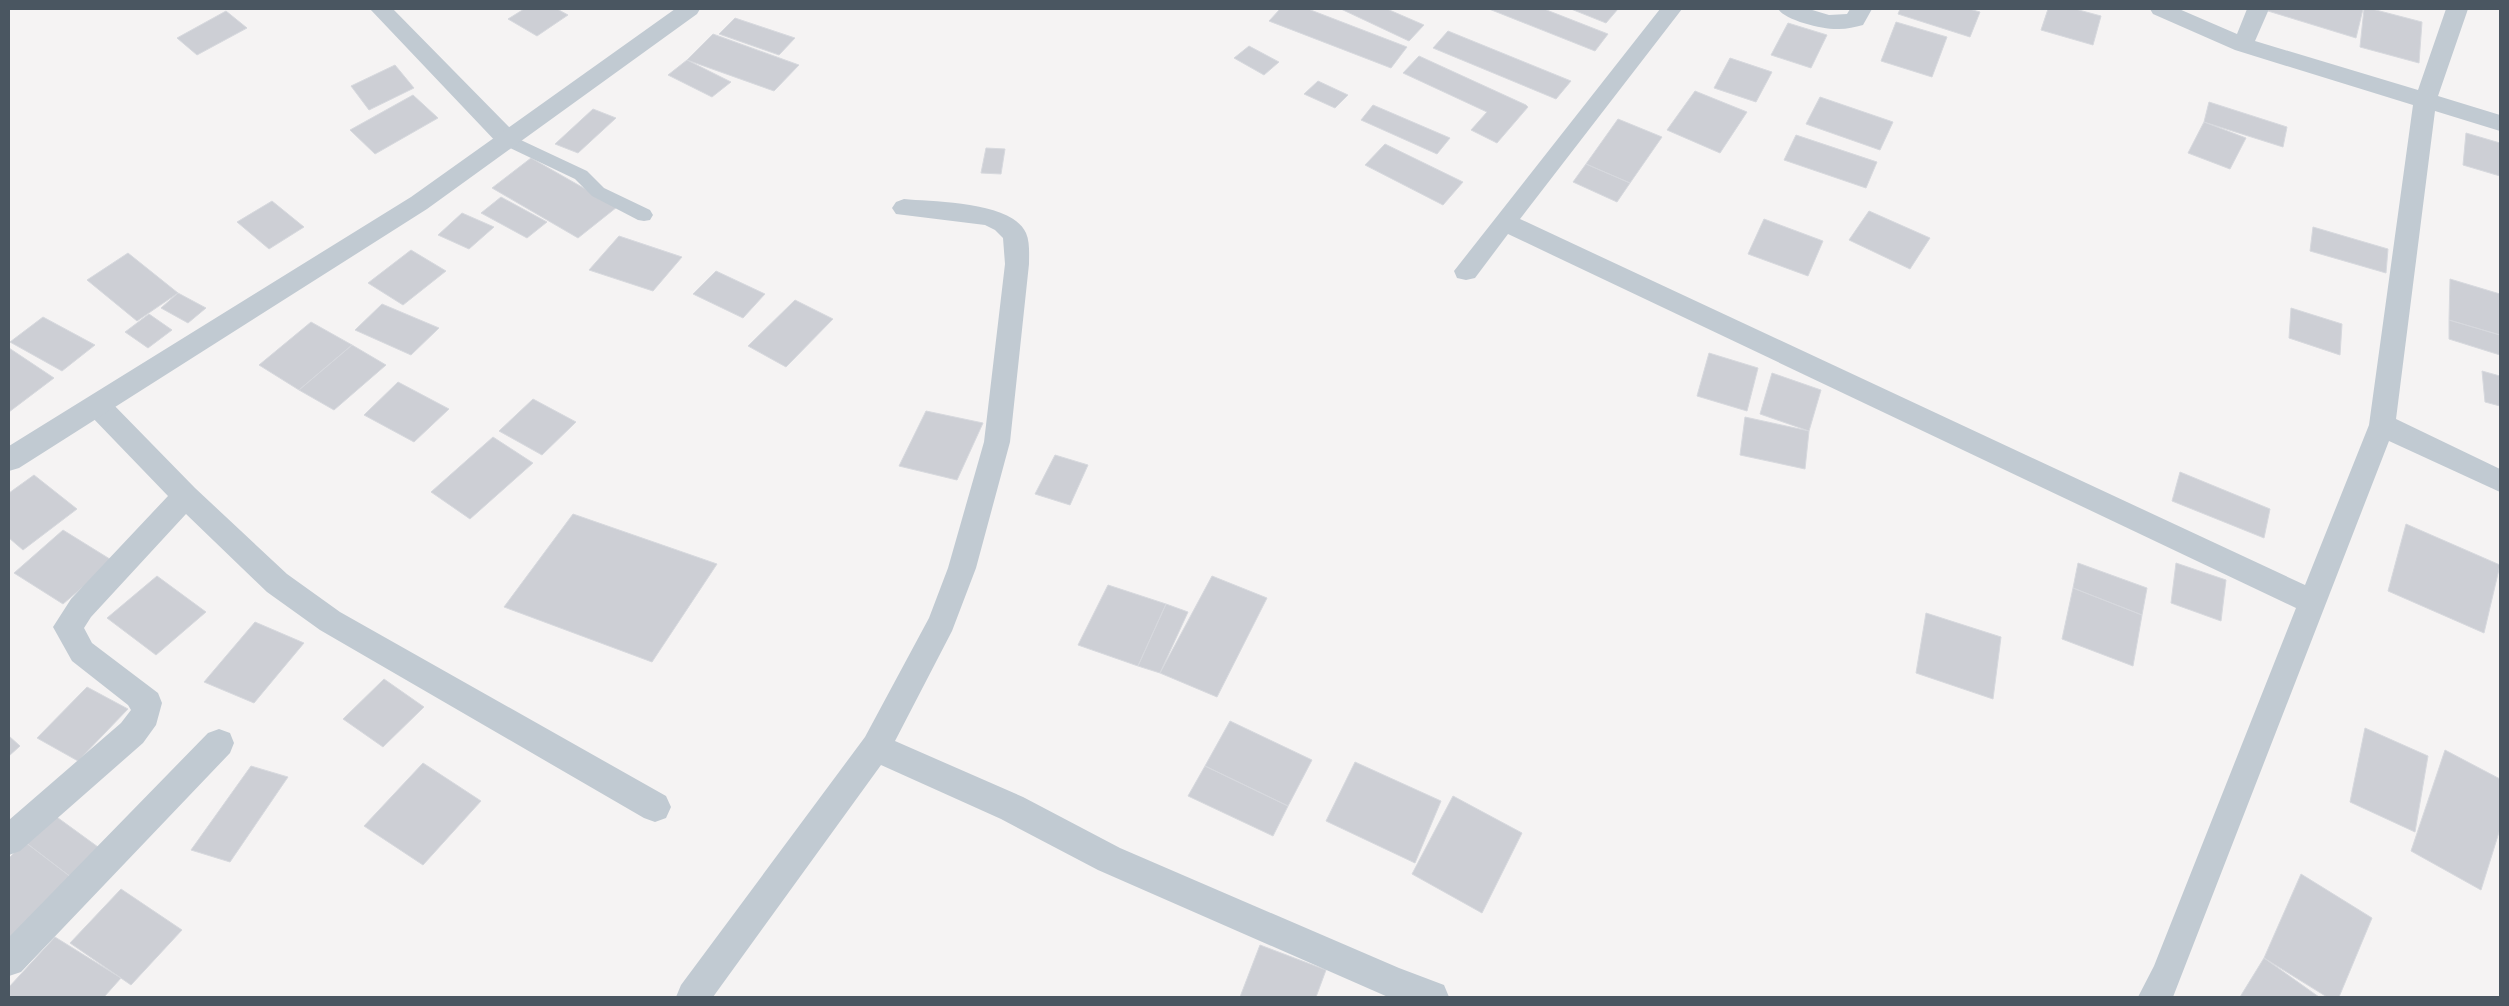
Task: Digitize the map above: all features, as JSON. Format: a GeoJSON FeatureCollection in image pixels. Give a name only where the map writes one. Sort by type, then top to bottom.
{"type":"FeatureCollection","features":[{"type":"Feature","properties":{"kind":"street"},"geometry":{"type":"LineString","coordinates":[[381,9],[508,140]]}},
{"type":"Feature","properties":{"kind":"street"},"geometry":{"type":"LineString","coordinates":[[9,460],[98,406],[419,203],[689,9]]}},
{"type":"Feature","properties":{"kind":"street"},"geometry":{"type":"LineString","coordinates":[[1466,271],[1671,9]]}},
{"type":"Feature","properties":{"kind":"street"},"geometry":{"type":"LineString","coordinates":[[1789,9],[1823,22],[1840,23],[1855,20],[1861,9]]}},
{"type":"Feature","properties":{"kind":"street"},"geometry":{"type":"LineString","coordinates":[[2161,9],[2243,45],[2425,102],[2500,123]]}},
{"type":"Feature","properties":{"kind":"street"},"geometry":{"type":"LineString","coordinates":[[2243,45],[2258,9]]}},
{"type":"Feature","properties":{"kind":"street"},"geometry":{"type":"LineString","coordinates":[[2156,997],[2166,977],[2382,425],[2425,102],[2457,9]]}},
{"type":"Feature","properties":{"kind":"street"},"geometry":{"type":"LineString","coordinates":[[693,997],[876,747],[942,622],[972,538],[997,442],[1008,359],[1017,264],[1015,235],[1004,224],[988,217],[904,208]]}},
{"type":"Feature","properties":{"kind":"street"},"geometry":{"type":"LineString","coordinates":[[1504,222],[2314,602]]}},
{"type":"Feature","properties":{"kind":"street"},"geometry":{"type":"LineString","coordinates":[[98,406],[185,496],[277,583],[330,621],[655,807]]}},
{"type":"Feature","properties":{"kind":"street"},"geometry":{"type":"LineString","coordinates":[[2382,425],[2500,481]]}},
{"type":"Feature","properties":{"kind":"street"},"geometry":{"type":"LineString","coordinates":[[9,840],[132,733],[145,714],[147,703],[139,694],[82,652],[68,628],[81,608],[185,496]]}},
{"type":"Feature","properties":{"kind":"street"},"geometry":{"type":"LineString","coordinates":[[9,960],[219,743]]}},
{"type":"Feature","properties":{"kind":"street"},"geometry":{"type":"LineString","coordinates":[[876,747],[1012,808],[1109,859],[1393,991],[1432,997]]}},
{"type":"Feature","properties":{"kind":"lane"},"geometry":{"type":"LineString","coordinates":[[508,140],[581,175],[598,192],[644,215]]}},
{"type":"Feature","properties":{"kind":"building"},"geometry":{"type":"Polygon","coordinates":[[[524,9],[557,9],[568,15],[537,36],[508,19],[524,9]]]}},
{"type":"Feature","properties":{"kind":"building"},"geometry":{"type":"Polygon","coordinates":[[[1280,9],[1308,9],[1407,47],[1391,68],[1269,21],[1280,9]]]}},
{"type":"Feature","properties":{"kind":"building"},"geometry":{"type":"Polygon","coordinates":[[[1341,9],[1387,9],[1424,25],[1409,41],[1341,9]]]}},
{"type":"Feature","properties":{"kind":"building"},"geometry":{"type":"Polygon","coordinates":[[[1489,9],[1544,9],[1608,34],[1595,51],[1489,9]]]}},
{"type":"Feature","properties":{"kind":"building"},"geometry":{"type":"Polygon","coordinates":[[[1571,9],[1618,9],[1606,23],[1571,9]]]}},
{"type":"Feature","properties":{"kind":"building"},"geometry":{"type":"Polygon","coordinates":[[[1900,9],[1969,9],[1980,12],[1970,37],[1898,14],[1900,9]]]}},
{"type":"Feature","properties":{"kind":"building"},"geometry":{"type":"Polygon","coordinates":[[[2048,9],[2075,9],[2101,16],[2093,45],[2041,30],[2048,9]]]}},
{"type":"Feature","properties":{"kind":"building"},"geometry":{"type":"Polygon","coordinates":[[[2268,9],[2363,9],[2356,38],[2268,11],[2268,9]]]}},
{"type":"Feature","properties":{"kind":"building"},"geometry":{"type":"Polygon","coordinates":[[[2364,9],[2372,9],[2422,22],[2419,63],[2360,47],[2364,9]]]}},
{"type":"Feature","properties":{"kind":"building"},"geometry":{"type":"Polygon","coordinates":[[[226,11],[247,28],[197,55],[177,38],[226,11]]]}},
{"type":"Feature","properties":{"kind":"building"},"geometry":{"type":"Polygon","coordinates":[[[735,18],[795,38],[779,55],[719,34],[735,18]]]}},
{"type":"Feature","properties":{"kind":"building"},"geometry":{"type":"Polygon","coordinates":[[[1896,22],[1947,37],[1932,77],[1881,61],[1896,22]]]}},
{"type":"Feature","properties":{"kind":"building"},"geometry":{"type":"Polygon","coordinates":[[[1788,23],[1827,35],[1811,68],[1771,55],[1788,23]]]}},
{"type":"Feature","properties":{"kind":"building"},"geometry":{"type":"Polygon","coordinates":[[[1448,31],[1571,81],[1556,99],[1433,48],[1448,31]]]}},
{"type":"Feature","properties":{"kind":"building"},"geometry":{"type":"Polygon","coordinates":[[[713,34],[799,65],[774,91],[687,60],[713,34]]]}},
{"type":"Feature","properties":{"kind":"building"},"geometry":{"type":"Polygon","coordinates":[[[1249,46],[1279,62],[1264,75],[1234,58],[1249,46]]]}},
{"type":"Feature","properties":{"kind":"building"},"geometry":{"type":"Polygon","coordinates":[[[1419,56],[1528,107],[1497,143],[1471,130],[1487,112],[1403,73],[1419,56]]]}},
{"type":"Feature","properties":{"kind":"building"},"geometry":{"type":"Polygon","coordinates":[[[1730,58],[1772,72],[1756,102],[1714,88],[1730,58]]]}},
{"type":"Feature","properties":{"kind":"building"},"geometry":{"type":"Polygon","coordinates":[[[687,60],[731,82],[712,97],[668,75],[687,60]]]}},
{"type":"Feature","properties":{"kind":"building"},"geometry":{"type":"Polygon","coordinates":[[[395,65],[414,88],[369,110],[351,86],[395,65]]]}},
{"type":"Feature","properties":{"kind":"building"},"geometry":{"type":"Polygon","coordinates":[[[1318,81],[1348,95],[1335,108],[1304,94],[1318,81]]]}},
{"type":"Feature","properties":{"kind":"building"},"geometry":{"type":"Polygon","coordinates":[[[1695,91],[1747,112],[1720,153],[1667,130],[1695,91]]]}},
{"type":"Feature","properties":{"kind":"building"},"geometry":{"type":"Polygon","coordinates":[[[413,95],[438,118],[375,154],[350,130],[413,95]]]}},
{"type":"Feature","properties":{"kind":"building"},"geometry":{"type":"Polygon","coordinates":[[[1820,97],[1893,122],[1880,150],[1806,124],[1820,97]]]}},
{"type":"Feature","properties":{"kind":"building"},"geometry":{"type":"Polygon","coordinates":[[[2209,102],[2287,127],[2283,147],[2204,122],[2209,102]]]}},
{"type":"Feature","properties":{"kind":"building"},"geometry":{"type":"Polygon","coordinates":[[[1373,105],[1450,138],[1437,154],[1361,120],[1373,105]]]}},
{"type":"Feature","properties":{"kind":"building"},"geometry":{"type":"Polygon","coordinates":[[[593,109],[616,118],[578,153],[555,144],[593,109]]]}},
{"type":"Feature","properties":{"kind":"building"},"geometry":{"type":"Polygon","coordinates":[[[1618,119],[1662,137],[1630,183],[1586,164],[1618,119]]]}},
{"type":"Feature","properties":{"kind":"building"},"geometry":{"type":"Polygon","coordinates":[[[2204,122],[2246,138],[2230,169],[2188,153],[2204,122]]]}},
{"type":"Feature","properties":{"kind":"building"},"geometry":{"type":"Polygon","coordinates":[[[2466,133],[2500,143],[2500,176],[2463,165],[2466,133]]]}},
{"type":"Feature","properties":{"kind":"building"},"geometry":{"type":"Polygon","coordinates":[[[1796,135],[1877,162],[1866,188],[1784,160],[1796,135]]]}},
{"type":"Feature","properties":{"kind":"building"},"geometry":{"type":"Polygon","coordinates":[[[1385,144],[1463,182],[1443,205],[1365,165],[1385,144]]]}},
{"type":"Feature","properties":{"kind":"building"},"geometry":{"type":"Polygon","coordinates":[[[986,148],[1005,149],[1001,174],[981,173],[986,148]]]}},
{"type":"Feature","properties":{"kind":"building"},"geometry":{"type":"Polygon","coordinates":[[[531,158],[617,207],[578,238],[492,188],[531,158]]]}},
{"type":"Feature","properties":{"kind":"building"},"geometry":{"type":"Polygon","coordinates":[[[1586,164],[1630,183],[1617,202],[1573,182],[1586,164]]]}},
{"type":"Feature","properties":{"kind":"building"},"geometry":{"type":"Polygon","coordinates":[[[501,197],[547,222],[527,238],[481,213],[501,197]]]}},
{"type":"Feature","properties":{"kind":"building"},"geometry":{"type":"Polygon","coordinates":[[[272,201],[304,227],[269,249],[237,222],[272,201]]]}},
{"type":"Feature","properties":{"kind":"building"},"geometry":{"type":"Polygon","coordinates":[[[1869,211],[1930,238],[1910,269],[1849,240],[1869,211]]]}},
{"type":"Feature","properties":{"kind":"building"},"geometry":{"type":"Polygon","coordinates":[[[462,213],[494,227],[469,249],[438,235],[462,213]]]}},
{"type":"Feature","properties":{"kind":"building"},"geometry":{"type":"Polygon","coordinates":[[[1764,219],[1823,241],[1808,276],[1748,254],[1764,219]]]}},
{"type":"Feature","properties":{"kind":"building"},"geometry":{"type":"Polygon","coordinates":[[[2313,227],[2388,249],[2386,273],[2310,251],[2313,227]]]}},
{"type":"Feature","properties":{"kind":"building"},"geometry":{"type":"Polygon","coordinates":[[[619,236],[682,257],[653,291],[589,270],[619,236]]]}},
{"type":"Feature","properties":{"kind":"building"},"geometry":{"type":"Polygon","coordinates":[[[411,250],[446,271],[403,305],[368,283],[411,250]]]}},
{"type":"Feature","properties":{"kind":"building"},"geometry":{"type":"Polygon","coordinates":[[[128,253],[178,293],[137,321],[87,280],[128,253]]]}},
{"type":"Feature","properties":{"kind":"building"},"geometry":{"type":"Polygon","coordinates":[[[716,271],[765,294],[743,318],[693,294],[716,271]]]}},
{"type":"Feature","properties":{"kind":"building"},"geometry":{"type":"Polygon","coordinates":[[[2450,279],[2500,294],[2500,335],[2449,320],[2450,279]]]}},
{"type":"Feature","properties":{"kind":"building"},"geometry":{"type":"Polygon","coordinates":[[[178,293],[206,308],[188,323],[161,308],[178,293]]]}},
{"type":"Feature","properties":{"kind":"building"},"geometry":{"type":"Polygon","coordinates":[[[795,300],[833,319],[786,367],[748,346],[795,300]]]}},
{"type":"Feature","properties":{"kind":"building"},"geometry":{"type":"Polygon","coordinates":[[[382,304],[439,328],[411,355],[355,330],[382,304]]]}},
{"type":"Feature","properties":{"kind":"building"},"geometry":{"type":"Polygon","coordinates":[[[2291,308],[2342,324],[2340,355],[2289,338],[2291,308]]]}},
{"type":"Feature","properties":{"kind":"building"},"geometry":{"type":"Polygon","coordinates":[[[149,314],[172,330],[148,348],[125,332],[149,314]]]}},
{"type":"Feature","properties":{"kind":"building"},"geometry":{"type":"Polygon","coordinates":[[[43,317],[95,345],[62,371],[10,342],[43,317]]]}},
{"type":"Feature","properties":{"kind":"building"},"geometry":{"type":"Polygon","coordinates":[[[2449,320],[2500,335],[2500,355],[2449,339],[2449,320]]]}},
{"type":"Feature","properties":{"kind":"building"},"geometry":{"type":"Polygon","coordinates":[[[311,322],[352,345],[299,390],[259,365],[311,322]]]}},
{"type":"Feature","properties":{"kind":"building"},"geometry":{"type":"Polygon","coordinates":[[[352,345],[386,365],[334,410],[299,390],[352,345]]]}},
{"type":"Feature","properties":{"kind":"building"},"geometry":{"type":"Polygon","coordinates":[[[9,348],[54,378],[9,412],[9,348]]]}},
{"type":"Feature","properties":{"kind":"building"},"geometry":{"type":"Polygon","coordinates":[[[1709,353],[1758,368],[1747,411],[1697,396],[1709,353]]]}},
{"type":"Feature","properties":{"kind":"building"},"geometry":{"type":"Polygon","coordinates":[[[2482,371],[2500,376],[2500,406],[2485,402],[2482,371]]]}},
{"type":"Feature","properties":{"kind":"building"},"geometry":{"type":"Polygon","coordinates":[[[1772,373],[1821,390],[1809,431],[1760,414],[1772,373]]]}},
{"type":"Feature","properties":{"kind":"building"},"geometry":{"type":"Polygon","coordinates":[[[398,382],[449,409],[414,442],[364,415],[398,382]]]}},
{"type":"Feature","properties":{"kind":"building"},"geometry":{"type":"Polygon","coordinates":[[[533,399],[576,422],[542,455],[499,431],[533,399]]]}},
{"type":"Feature","properties":{"kind":"building"},"geometry":{"type":"Polygon","coordinates":[[[926,411],[983,423],[957,480],[899,466],[926,411]]]}},
{"type":"Feature","properties":{"kind":"building"},"geometry":{"type":"Polygon","coordinates":[[[1745,417],[1809,431],[1805,469],[1740,455],[1745,417]]]}},
{"type":"Feature","properties":{"kind":"building"},"geometry":{"type":"Polygon","coordinates":[[[493,437],[533,463],[470,519],[431,492],[493,437]]]}},
{"type":"Feature","properties":{"kind":"building"},"geometry":{"type":"Polygon","coordinates":[[[1055,455],[1088,465],[1070,505],[1035,494],[1055,455]]]}},
{"type":"Feature","properties":{"kind":"building"},"geometry":{"type":"Polygon","coordinates":[[[2180,472],[2270,509],[2264,538],[2172,501],[2180,472]]]}},
{"type":"Feature","properties":{"kind":"building"},"geometry":{"type":"Polygon","coordinates":[[[34,475],[77,509],[23,550],[9,538],[9,493],[34,475]]]}},
{"type":"Feature","properties":{"kind":"building"},"geometry":{"type":"Polygon","coordinates":[[[573,514],[717,564],[652,662],[504,607],[573,514]]]}},
{"type":"Feature","properties":{"kind":"building"},"geometry":{"type":"Polygon","coordinates":[[[2406,524],[2500,565],[2484,633],[2388,591],[2406,524]]]}},
{"type":"Feature","properties":{"kind":"building"},"geometry":{"type":"Polygon","coordinates":[[[63,530],[113,561],[63,604],[14,573],[63,530]]]}},
{"type":"Feature","properties":{"kind":"building"},"geometry":{"type":"Polygon","coordinates":[[[2078,563],[2147,588],[2142,615],[2073,588],[2078,563]]]}},
{"type":"Feature","properties":{"kind":"building"},"geometry":{"type":"Polygon","coordinates":[[[2176,563],[2226,580],[2221,621],[2171,603],[2176,563]]]}},
{"type":"Feature","properties":{"kind":"building"},"geometry":{"type":"Polygon","coordinates":[[[157,576],[206,612],[156,655],[107,618],[157,576]]]}},
{"type":"Feature","properties":{"kind":"building"},"geometry":{"type":"Polygon","coordinates":[[[1212,576],[1267,598],[1217,697],[1160,673],[1212,576]]]}},
{"type":"Feature","properties":{"kind":"building"},"geometry":{"type":"Polygon","coordinates":[[[1108,585],[1166,604],[1138,666],[1078,645],[1108,585]]]}},
{"type":"Feature","properties":{"kind":"building"},"geometry":{"type":"Polygon","coordinates":[[[2073,588],[2142,615],[2133,666],[2062,639],[2073,588]]]}},
{"type":"Feature","properties":{"kind":"building"},"geometry":{"type":"Polygon","coordinates":[[[1166,604],[1188,612],[1160,673],[1138,666],[1166,604]]]}},
{"type":"Feature","properties":{"kind":"building"},"geometry":{"type":"Polygon","coordinates":[[[1926,613],[2001,637],[1993,699],[1916,673],[1926,613]]]}},
{"type":"Feature","properties":{"kind":"building"},"geometry":{"type":"Polygon","coordinates":[[[255,622],[304,643],[254,703],[204,682],[255,622]]]}},
{"type":"Feature","properties":{"kind":"building"},"geometry":{"type":"Polygon","coordinates":[[[384,679],[424,707],[383,747],[343,719],[384,679]]]}},
{"type":"Feature","properties":{"kind":"building"},"geometry":{"type":"Polygon","coordinates":[[[87,687],[128,709],[78,761],[37,738],[87,687]]]}},
{"type":"Feature","properties":{"kind":"building"},"geometry":{"type":"Polygon","coordinates":[[[1230,721],[1312,760],[1288,806],[1205,766],[1230,721]]]}},
{"type":"Feature","properties":{"kind":"building"},"geometry":{"type":"Polygon","coordinates":[[[2365,728],[2428,756],[2415,832],[2350,802],[2365,728]]]}},
{"type":"Feature","properties":{"kind":"building"},"geometry":{"type":"Polygon","coordinates":[[[9,736],[20,746],[9,756],[9,736]]]}},
{"type":"Feature","properties":{"kind":"building"},"geometry":{"type":"Polygon","coordinates":[[[2445,750],[2500,779],[2500,829],[2481,890],[2411,851],[2445,750]]]}},
{"type":"Feature","properties":{"kind":"building"},"geometry":{"type":"Polygon","coordinates":[[[1355,762],[1441,801],[1415,863],[1326,821],[1355,762]]]}},
{"type":"Feature","properties":{"kind":"building"},"geometry":{"type":"Polygon","coordinates":[[[423,763],[481,801],[423,865],[364,826],[423,763]]]}},
{"type":"Feature","properties":{"kind":"building"},"geometry":{"type":"Polygon","coordinates":[[[251,766],[288,777],[230,862],[191,850],[251,766]]]}},
{"type":"Feature","properties":{"kind":"building"},"geometry":{"type":"Polygon","coordinates":[[[1205,766],[1288,806],[1273,836],[1188,796],[1205,766]]]}},
{"type":"Feature","properties":{"kind":"building"},"geometry":{"type":"Polygon","coordinates":[[[1453,796],[1522,833],[1482,913],[1412,874],[1453,796]]]}},
{"type":"Feature","properties":{"kind":"building"},"geometry":{"type":"Polygon","coordinates":[[[54,815],[109,855],[80,884],[25,842],[54,815]]]}},
{"type":"Feature","properties":{"kind":"building"},"geometry":{"type":"Polygon","coordinates":[[[25,842],[80,884],[9,953],[9,858],[25,842]]]}},
{"type":"Feature","properties":{"kind":"building"},"geometry":{"type":"Polygon","coordinates":[[[2301,874],[2372,918],[2339,997],[2327,997],[2264,958],[2301,874]]]}},
{"type":"Feature","properties":{"kind":"building"},"geometry":{"type":"Polygon","coordinates":[[[121,889],[182,930],[131,985],[70,943],[121,889]]]}},
{"type":"Feature","properties":{"kind":"building"},"geometry":{"type":"Polygon","coordinates":[[[55,937],[121,978],[104,997],[9,997],[9,987],[55,937]]]}},
{"type":"Feature","properties":{"kind":"building"},"geometry":{"type":"Polygon","coordinates":[[[1260,945],[1326,970],[1316,997],[1240,997],[1260,945]]]}},
{"type":"Feature","properties":{"kind":"building"},"geometry":{"type":"Polygon","coordinates":[[[2264,958],[2319,997],[2240,997],[2264,958]]]}}]}
